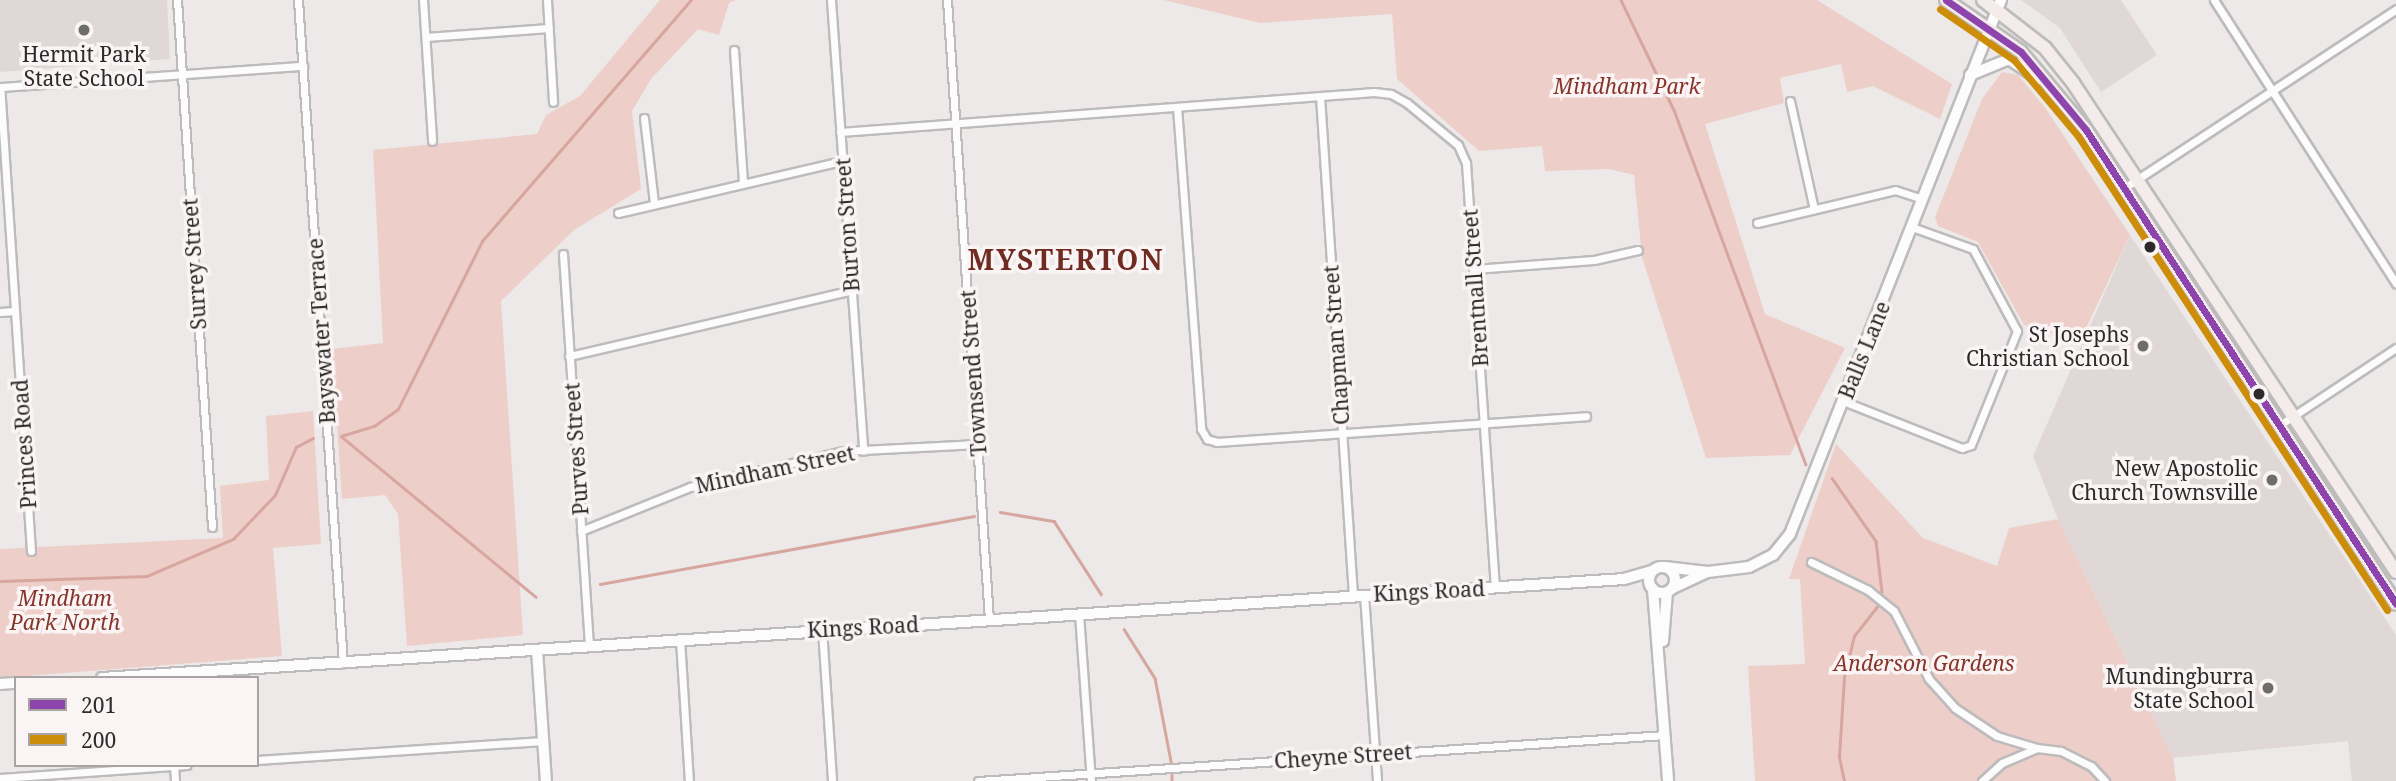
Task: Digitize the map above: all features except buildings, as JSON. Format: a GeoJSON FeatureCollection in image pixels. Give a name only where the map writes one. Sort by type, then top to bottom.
{"type":"FeatureCollection","features":[{"type":"Feature","properties":{"kind":"main road"},"geometry":{"type":"LineString","coordinates":[[1946,0],[1989,26],[2021,52],[2056,90],[2124,188],[2396,604]]}},
{"type":"Feature","properties":{"kind":"main road"},"geometry":{"type":"LineString","coordinates":[[1983,0],[1999,4],[2045,48],[2136,179],[2396,572]]}},
{"type":"Feature","properties":{"kind":"main road","name":"Balls Lane"},"geometry":{"type":"LineString","coordinates":[[1665,567],[1708,572],[1760,564],[1779,549],[1790,534],[1999,4]]}},
{"type":"Feature","properties":{"kind":"main road"},"geometry":{"type":"LineString","coordinates":[[1970,75],[2009,59],[2056,90]]}},
{"type":"Feature","properties":{"kind":"main road"},"geometry":{"type":"LineString","coordinates":[[1661,671],[1670,590],[1675,575],[1665,567]]}},
{"type":"Feature","properties":{"kind":"main road","name":"Kings Road"},"geometry":{"type":"LineString","coordinates":[[134,676],[1358,594],[1624,579],[1665,567]]}},
{"type":"Feature","properties":{"kind":"main road"},"geometry":{"type":"LineString","coordinates":[[1652,571],[1651,587],[1661,671],[1668,781]]}},
{"type":"Feature","properties":{"kind":"main road","name":"Balls Lane"},"geometry":{"type":"LineString","coordinates":[[1670,590],[1708,572]]}},
{"type":"Feature","properties":{"kind":"main road","name":"Kings Road"},"geometry":{"type":"LineString","coordinates":[[1624,579],[1670,590]]}},
{"type":"Feature","properties":{"kind":"main road"},"geometry":{"type":"LineString","coordinates":[[537,650],[546,781]]}},
{"type":"Feature","properties":{"kind":"street","name":"Surrey Street"},"geometry":{"type":"LineString","coordinates":[[177,0],[212,527]]}},
{"type":"Feature","properties":{"kind":"street","name":"Bayswater Terrace"},"geometry":{"type":"LineString","coordinates":[[298,0],[343,663]]}},
{"type":"Feature","properties":{"kind":"street"},"geometry":{"type":"LineString","coordinates":[[423,0],[432,141]]}},
{"type":"Feature","properties":{"kind":"street"},"geometry":{"type":"LineString","coordinates":[[547,0],[553,102]]}},
{"type":"Feature","properties":{"kind":"street","name":"Burton Street"},"geometry":{"type":"LineString","coordinates":[[831,0],[863,450]]}},
{"type":"Feature","properties":{"kind":"street","name":"Townsend Street"},"geometry":{"type":"LineString","coordinates":[[947,0],[989,620]]}},
{"type":"Feature","properties":{"kind":"street"},"geometry":{"type":"LineString","coordinates":[[2214,0],[2396,284]]}},
{"type":"Feature","properties":{"kind":"street"},"geometry":{"type":"LineString","coordinates":[[2124,188],[2396,9]]}},
{"type":"Feature","properties":{"kind":"street"},"geometry":{"type":"LineString","coordinates":[[426,37],[549,29]]}},
{"type":"Feature","properties":{"kind":"street"},"geometry":{"type":"LineString","coordinates":[[734,50],[743,182]]}},
{"type":"Feature","properties":{"kind":"street"},"geometry":{"type":"LineString","coordinates":[[0,86],[303,66]]}},
{"type":"Feature","properties":{"kind":"street","name":"Princes Road"},"geometry":{"type":"LineString","coordinates":[[0,86],[31,551]]}},
{"type":"Feature","properties":{"kind":"street","name":"Brentnall Street"},"geometry":{"type":"LineString","coordinates":[[840,132],[956,121],[1320,96],[1391,94],[1458,145],[1466,163],[1495,588]]}},
{"type":"Feature","properties":{"kind":"street","name":"Chapman Street"},"geometry":{"type":"LineString","coordinates":[[1320,96],[1342,433],[1377,781]]}},
{"type":"Feature","properties":{"kind":"street"},"geometry":{"type":"LineString","coordinates":[[1790,101],[1814,209]]}},
{"type":"Feature","properties":{"kind":"street"},"geometry":{"type":"LineString","coordinates":[[1177,107],[1201,429],[1207,439],[1217,442],[1586,416]]}},
{"type":"Feature","properties":{"kind":"street"},"geometry":{"type":"LineString","coordinates":[[644,118],[654,203]]}},
{"type":"Feature","properties":{"kind":"street"},"geometry":{"type":"LineString","coordinates":[[618,213],[842,161]]}},
{"type":"Feature","properties":{"kind":"street"},"geometry":{"type":"LineString","coordinates":[[1756,223],[1895,190],[1923,199]]}},
{"type":"Feature","properties":{"kind":"street"},"geometry":{"type":"LineString","coordinates":[[1843,401],[1962,448],[1971,445],[2017,331],[1973,249],[1912,227]]}},
{"type":"Feature","properties":{"kind":"street"},"geometry":{"type":"LineString","coordinates":[[1474,269],[1594,260],[1638,250]]}},
{"type":"Feature","properties":{"kind":"street","name":"Purves Street"},"geometry":{"type":"LineString","coordinates":[[563,254],[589,645]]}},
{"type":"Feature","properties":{"kind":"street"},"geometry":{"type":"LineString","coordinates":[[569,356],[852,290]]}},
{"type":"Feature","properties":{"kind":"street"},"geometry":{"type":"LineString","coordinates":[[0,312],[15,311]]}},
{"type":"Feature","properties":{"kind":"street"},"geometry":{"type":"LineString","coordinates":[[2280,425],[2396,348]]}},
{"type":"Feature","properties":{"kind":"street","name":"Mindham Street"},"geometry":{"type":"LineString","coordinates":[[581,531],[690,487],[863,450],[978,444]]}},
{"type":"Feature","properties":{"kind":"street"},"geometry":{"type":"LineString","coordinates":[[1811,562],[1882,600],[1904,627],[1929,679],[1955,708],[1997,736],[2036,748],[2061,751],[2091,766],[2105,781]]}},
{"type":"Feature","properties":{"kind":"street"},"geometry":{"type":"LineString","coordinates":[[1079,614],[1091,777]]}},
{"type":"Feature","properties":{"kind":"street"},"geometry":{"type":"LineString","coordinates":[[822,629],[832,781]]}},
{"type":"Feature","properties":{"kind":"street"},"geometry":{"type":"LineString","coordinates":[[680,639],[689,781]]}},
{"type":"Feature","properties":{"kind":"street","name":"Cheyne Street"},"geometry":{"type":"LineString","coordinates":[[978,781],[1091,777],[1665,734]]}},
{"type":"Feature","properties":{"kind":"street"},"geometry":{"type":"LineString","coordinates":[[259,760],[543,741]]}},
{"type":"Feature","properties":{"kind":"street"},"geometry":{"type":"LineString","coordinates":[[1982,781],[2001,763],[2036,748]]}},
{"type":"Feature","properties":{"kind":"street"},"geometry":{"type":"LineString","coordinates":[[0,778],[160,767]]}},
{"type":"Feature","properties":{"kind":"shaded area","name":"Hermit Park State School"},"geometry":{"type":"Polygon","coordinates":[[[0,0],[167,0],[170,59],[0,72],[0,0]]]}},
{"type":"Feature","properties":{"kind":"shaded area"},"geometry":{"type":"Polygon","coordinates":[[[2021,0],[2121,0],[2157,55],[2101,92],[2060,28],[2021,0]]]}},
{"type":"Feature","properties":{"kind":"shaded area"},"geometry":{"type":"Polygon","coordinates":[[[2130,235],[2396,635],[2396,781],[2352,781],[2348,741],[2173,758],[2058,519],[2033,456],[2130,235]]]}},
{"type":"Feature","properties":{"kind":"green space"},"geometry":{"type":"Polygon","coordinates":[[[660,0],[736,0],[729,3],[719,35],[698,29],[651,79],[632,111],[641,189],[574,230],[501,301],[523,635],[407,646],[398,514],[385,495],[342,499],[332,349],[383,343],[373,150],[537,134],[546,115],[580,96],[660,0]]]}},
{"type":"Feature","properties":{"kind":"green space","name":"Mindham Park"},"geometry":{"type":"Polygon","coordinates":[[[1164,0],[1817,0],[1952,84],[1940,119],[1873,86],[1847,92],[1841,64],[1780,78],[1784,103],[1705,124],[1765,314],[1845,348],[1790,455],[1706,458],[1642,257],[1634,175],[1609,169],[1545,171],[1542,146],[1479,151],[1397,79],[1392,14],[1260,23],[1164,0]]]}},
{"type":"Feature","properties":{"kind":"green space"},"geometry":{"type":"Polygon","coordinates":[[[2002,72],[2018,75],[2046,109],[2130,235],[2079,343],[2024,325],[1978,242],[1938,226],[1935,217],[1982,99],[2002,72]]]}},
{"type":"Feature","properties":{"kind":"green space","name":"Mindham Park North"},"geometry":{"type":"Polygon","coordinates":[[[313,411],[321,544],[273,548],[282,656],[0,678],[0,549],[223,538],[220,486],[269,480],[266,416],[313,411]]]}},
{"type":"Feature","properties":{"kind":"green space","name":"Anderson Gardens"},"geometry":{"type":"Polygon","coordinates":[[[1836,444],[1923,538],[1997,566],[2009,528],[2058,519],[2173,758],[2176,781],[1755,781],[1748,666],[1805,664],[1800,579],[1789,579],[1836,444]]]}},
{"type":"Feature","properties":{"kind":"waterway"},"geometry":{"type":"LineString","coordinates":[[341,436],[374,426],[398,409],[482,241],[691,0]]}},
{"type":"Feature","properties":{"kind":"waterway"},"geometry":{"type":"LineString","coordinates":[[1621,0],[1674,110],[1806,464]]}},
{"type":"Feature","properties":{"kind":"waterway"},"geometry":{"type":"LineString","coordinates":[[342,437],[536,597]]}},
{"type":"Feature","properties":{"kind":"waterway"},"geometry":{"type":"LineString","coordinates":[[0,581],[147,576],[233,539],[275,495],[296,447],[313,438]]}},
{"type":"Feature","properties":{"kind":"waterway"},"geometry":{"type":"LineString","coordinates":[[1832,478],[1876,541],[1882,592]]}},
{"type":"Feature","properties":{"kind":"waterway"},"geometry":{"type":"LineString","coordinates":[[1000,512],[1054,521],[1101,594]]}},
{"type":"Feature","properties":{"kind":"waterway"},"geometry":{"type":"LineString","coordinates":[[600,584],[974,516]]}},
{"type":"Feature","properties":{"kind":"waterway"},"geometry":{"type":"LineString","coordinates":[[1844,781],[1839,757],[1844,677],[1854,636],[1880,603]]}},
{"type":"Feature","properties":{"kind":"waterway"},"geometry":{"type":"LineString","coordinates":[[1124,629],[1155,678],[1171,761]]}},
{"type":"Feature","properties":{"kind":"waterway"},"geometry":{"type":"LineString","coordinates":[[1172,775],[1172,781]]}},
{"type":"Feature","properties":{"kind":"transit line","name":"201"},"geometry":{"type":"LineString","coordinates":[[1946,0],[2021,52],[2086,130],[2396,604]]}},
{"type":"Feature","properties":{"kind":"transit line","name":"200"},"geometry":{"type":"LineString","coordinates":[[1940,9],[2014,60],[2078,136],[2387,610]]}},
{"type":"Feature","properties":{"kind":"place","name":"Hermit Park State School"},"geometry":{"type":"Point","coordinates":[84,30]}},
{"type":"Feature","properties":{"kind":"place","name":"St Josephs Christian School"},"geometry":{"type":"Point","coordinates":[2143,346]}},
{"type":"Feature","properties":{"kind":"place","name":"New Apostolic Church Townsville"},"geometry":{"type":"Point","coordinates":[2272,480]}},
{"type":"Feature","properties":{"kind":"place","name":"Mundingburra State School"},"geometry":{"type":"Point","coordinates":[2268,688]}},
{"type":"Feature","properties":{"kind":"district","name":"MYSTERTON"},"geometry":{"type":"Point","coordinates":[1066,259]}}]}
